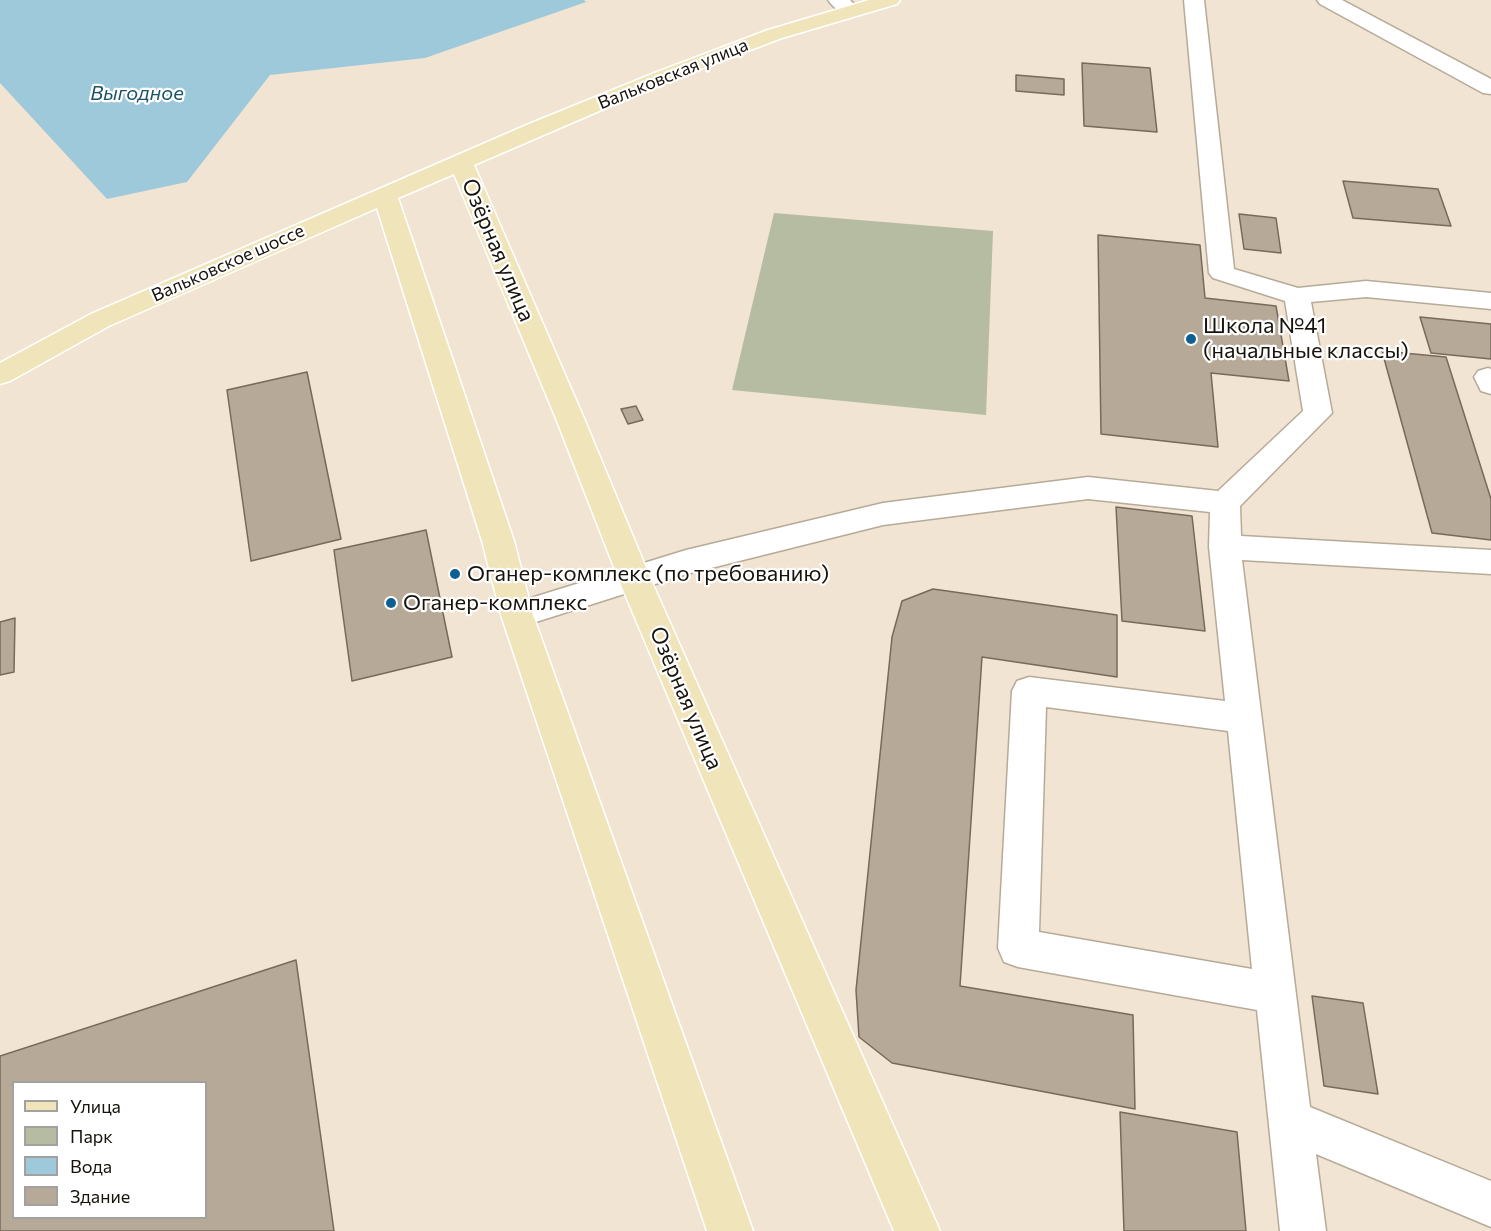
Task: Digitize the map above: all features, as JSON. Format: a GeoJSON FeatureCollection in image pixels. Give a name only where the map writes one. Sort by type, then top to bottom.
{"type":"FeatureCollection","features":[{"type":"Feature","properties":{"kind":"main road","name":"Вальковская улица"},"geometry":{"type":"LineString","coordinates":[[461,163],[664,76],[844,5],[890,0]]}},
{"type":"Feature","properties":{"kind":"main road","name":"Вальковское шоссе"},"geometry":{"type":"LineString","coordinates":[[0,375],[100,320],[385,194],[461,163]]}},
{"type":"Feature","properties":{"kind":"main road","name":"Озёрная улица"},"geometry":{"type":"LineString","coordinates":[[461,163],[569,416],[635,580],[917,1231]]}},
{"type":"Feature","properties":{"kind":"main road"},"geometry":{"type":"LineString","coordinates":[[385,194],[498,541],[517,615],[730,1231]]}},
{"type":"Feature","properties":{"kind":"street"},"geometry":{"type":"LineString","coordinates":[[1194,0],[1222,273],[1297,296],[1366,289],[1491,301]]}},
{"type":"Feature","properties":{"kind":"street"},"geometry":{"type":"LineString","coordinates":[[1327,0],[1491,88]]}},
{"type":"Feature","properties":{"kind":"street"},"geometry":{"type":"LineString","coordinates":[[1297,296],[1318,412],[1225,503],[1225,547],[1303,1231]]}},
{"type":"Feature","properties":{"kind":"street"},"geometry":{"type":"LineString","coordinates":[[1491,378],[1488,377],[1491,385]]}},
{"type":"Feature","properties":{"kind":"street"},"geometry":{"type":"LineString","coordinates":[[517,615],[635,580],[686,562],[883,514],[1088,488],[1225,503]]}},
{"type":"Feature","properties":{"kind":"street"},"geometry":{"type":"LineString","coordinates":[[1225,547],[1491,562]]}},
{"type":"Feature","properties":{"kind":"street"},"geometry":{"type":"LineString","coordinates":[[1244,718],[1029,690],[1018,948],[1275,993]]}},
{"type":"Feature","properties":{"kind":"street"},"geometry":{"type":"LineString","coordinates":[[1290,1121],[1491,1204]]}},
{"type":"Feature","properties":{"kind":"green space"},"geometry":{"type":"Polygon","coordinates":[[[774,213],[993,231],[986,415],[732,390],[774,213]]]}},
{"type":"Feature","properties":{"kind":"water","name":"Выгодное"},"geometry":{"type":"Polygon","coordinates":[[[0,0],[584,0],[586,2],[425,58],[270,75],[187,182],[107,199],[0,83],[0,0]]]}},
{"type":"Feature","properties":{"kind":"building"},"geometry":{"type":"Polygon","coordinates":[[[1082,63],[1150,68],[1157,132],[1084,126],[1082,63]]]}},
{"type":"Feature","properties":{"kind":"building"},"geometry":{"type":"Polygon","coordinates":[[[1016,75],[1064,79],[1064,95],[1016,91],[1016,75]]]}},
{"type":"Feature","properties":{"kind":"building"},"geometry":{"type":"Polygon","coordinates":[[[1343,181],[1438,189],[1451,226],[1353,218],[1343,181]]]}},
{"type":"Feature","properties":{"kind":"building"},"geometry":{"type":"Polygon","coordinates":[[[1239,214],[1276,218],[1281,253],[1244,249],[1239,214]]]}},
{"type":"Feature","properties":{"kind":"building","name":"Школа №41 (начальные классы)"},"geometry":{"type":"Polygon","coordinates":[[[1098,235],[1200,245],[1205,298],[1276,306],[1289,381],[1211,373],[1218,447],[1101,434],[1098,235]]]}},
{"type":"Feature","properties":{"kind":"building"},"geometry":{"type":"Polygon","coordinates":[[[1420,317],[1491,324],[1491,359],[1431,353],[1420,317]]]}},
{"type":"Feature","properties":{"kind":"building"},"geometry":{"type":"Polygon","coordinates":[[[1382,351],[1446,357],[1491,499],[1491,540],[1432,533],[1382,351]]]}},
{"type":"Feature","properties":{"kind":"building"},"geometry":{"type":"Polygon","coordinates":[[[307,372],[341,539],[251,561],[227,390],[307,372]]]}},
{"type":"Feature","properties":{"kind":"building"},"geometry":{"type":"Polygon","coordinates":[[[636,406],[643,420],[628,424],[621,409],[636,406]]]}},
{"type":"Feature","properties":{"kind":"building"},"geometry":{"type":"Polygon","coordinates":[[[1116,507],[1192,516],[1205,631],[1122,621],[1116,507]]]}},
{"type":"Feature","properties":{"kind":"building","name":"Оганер-комплекс"},"geometry":{"type":"Polygon","coordinates":[[[426,530],[452,657],[352,681],[334,550],[426,530]]]}},
{"type":"Feature","properties":{"kind":"building"},"geometry":{"type":"Polygon","coordinates":[[[933,589],[1117,615],[1117,677],[982,657],[960,986],[1133,1015],[1135,1109],[892,1063],[859,1037],[856,990],[892,637],[902,601],[933,589]]]}},
{"type":"Feature","properties":{"kind":"building"},"geometry":{"type":"Polygon","coordinates":[[[15,618],[14,672],[0,675],[0,622],[15,618]]]}},
{"type":"Feature","properties":{"kind":"building"},"geometry":{"type":"Polygon","coordinates":[[[296,960],[334,1231],[0,1231],[0,1056],[296,960]]]}},
{"type":"Feature","properties":{"kind":"building"},"geometry":{"type":"Polygon","coordinates":[[[1312,996],[1363,1003],[1378,1094],[1324,1086],[1312,996]]]}},
{"type":"Feature","properties":{"kind":"building"},"geometry":{"type":"Polygon","coordinates":[[[1120,1112],[1237,1132],[1246,1231],[1124,1231],[1120,1112]]]}},
{"type":"Feature","properties":{"kind":"place","name":"Школа №41 (начальные классы)"},"geometry":{"type":"Point","coordinates":[1191,339]}},
{"type":"Feature","properties":{"kind":"place","name":"Оганер-комплекс (по требованию)"},"geometry":{"type":"Point","coordinates":[455,574]}},
{"type":"Feature","properties":{"kind":"place","name":"Оганер-комплекс"},"geometry":{"type":"Point","coordinates":[391,603]}}]}
